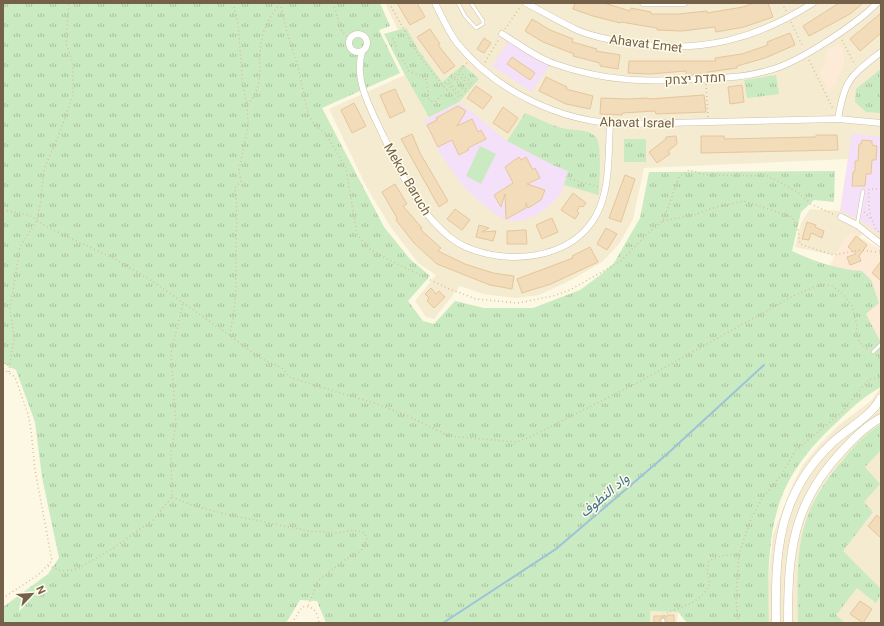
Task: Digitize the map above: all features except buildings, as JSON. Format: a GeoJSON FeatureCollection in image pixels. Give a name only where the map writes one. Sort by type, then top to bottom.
{"type":"FeatureCollection","features":[{"type":"Feature","properties":{"kind":"street","name":"Ahavat Israel"},"geometry":{"type":"LineString","coordinates":[[435,3],[449,32],[458,44],[512,90],[548,109],[585,120],[610,124],[838,119],[881,123]]}},
{"type":"Feature","properties":{"kind":"street","name":"Ahavat Emet"},"geometry":{"type":"LineString","coordinates":[[526,3],[578,30],[595,36],[619,42],[665,47],[694,47],[746,37],[789,17],[813,3]]}},
{"type":"Feature","properties":{"kind":"street"},"geometry":{"type":"LineString","coordinates":[[643,3],[684,3]]}},
{"type":"Feature","properties":{"kind":"street","name":"חמדת יצחק"},"geometry":{"type":"LineString","coordinates":[[502,34],[553,63],[593,75],[621,80],[705,79],[748,76],[772,70],[806,54],[838,33],[877,3]]}},
{"type":"Feature","properties":{"kind":"street"},"geometry":{"type":"LineString","coordinates":[[353,52],[362,52],[367,48],[366,38],[358,34],[350,38],[348,44],[359,67]]}},
{"type":"Feature","properties":{"kind":"street","name":"Mekor Baruch"},"geometry":{"type":"LineString","coordinates":[[362,52],[359,67],[363,88],[395,160],[424,210],[447,234],[464,246],[479,252],[503,257],[521,258],[549,252],[576,237],[587,228],[598,210],[605,189],[610,124]]}},
{"type":"Feature","properties":{"kind":"street"},"geometry":{"type":"LineString","coordinates":[[838,119],[841,98],[849,80],[881,52]]}},
{"type":"Feature","properties":{"kind":"street"},"geometry":{"type":"LineString","coordinates":[[841,217],[857,225],[881,244]]}},
{"type":"Feature","properties":{"kind":"street"},"geometry":{"type":"LineString","coordinates":[[880,396],[881,408]]}},
{"type":"Feature","properties":{"kind":"street"},"geometry":{"type":"LineString","coordinates":[[776,623],[775,572],[777,553],[784,521],[795,493],[806,473],[820,455],[840,435],[872,411],[880,396]]}},
{"type":"Feature","properties":{"kind":"street"},"geometry":{"type":"LineString","coordinates":[[788,623],[788,580],[792,545],[796,529],[808,498],[816,482],[835,458],[860,433],[881,418]]}},
{"type":"Feature","properties":{"kind":"lane"},"geometry":{"type":"LineString","coordinates":[[458,3],[464,16],[476,28],[483,24],[483,21],[471,3]]}},
{"type":"Feature","properties":{"kind":"lane"},"geometry":{"type":"LineString","coordinates":[[857,225],[863,191]]}},
{"type":"Feature","properties":{"kind":"lane"},"geometry":{"type":"LineString","coordinates":[[873,352],[881,344]]}},
{"type":"Feature","properties":{"kind":"path"},"geometry":{"type":"LineString","coordinates":[[9,372],[14,338],[10,309],[20,247],[37,220],[41,200],[44,169],[60,134],[73,95],[73,64],[66,42],[69,3]]}},
{"type":"Feature","properties":{"kind":"path"},"geometry":{"type":"LineString","coordinates":[[229,335],[233,323],[237,284],[237,217],[235,188],[241,181],[239,170],[248,126],[247,104],[243,87],[238,23],[233,3]]}},
{"type":"Feature","properties":{"kind":"path"},"geometry":{"type":"LineString","coordinates":[[334,3],[342,32],[350,38]]}},
{"type":"Feature","properties":{"kind":"path"},"geometry":{"type":"LineString","coordinates":[[389,3],[420,56],[442,86],[456,101]]}},
{"type":"Feature","properties":{"kind":"path"},"geometry":{"type":"LineString","coordinates":[[482,66],[523,3]]}},
{"type":"Feature","properties":{"kind":"path"},"geometry":{"type":"LineString","coordinates":[[782,3],[838,119]]}},
{"type":"Feature","properties":{"kind":"path"},"geometry":{"type":"LineString","coordinates":[[247,104],[254,98],[259,85],[260,51],[264,31],[270,16],[280,4]]}},
{"type":"Feature","properties":{"kind":"path"},"geometry":{"type":"LineString","coordinates":[[280,4],[288,36],[298,66],[308,114],[314,124],[326,134],[346,168],[357,235],[371,250],[447,288],[476,299],[518,304],[553,296],[570,290],[621,261],[648,233],[663,221],[694,215],[716,207],[744,201],[792,217],[798,229],[800,244],[833,255],[860,250],[881,252]]}},
{"type":"Feature","properties":{"kind":"path"},"geometry":{"type":"LineString","coordinates":[[838,33],[857,69]]}},
{"type":"Feature","properties":{"kind":"path"},"geometry":{"type":"LineString","coordinates":[[393,38],[397,50],[409,71],[426,78],[429,100],[435,102],[440,96],[449,94]]}},
{"type":"Feature","properties":{"kind":"path"},"geometry":{"type":"LineString","coordinates":[[442,86],[446,82],[459,97],[461,95],[448,81],[453,77],[465,91],[467,90],[454,76],[457,73],[470,86],[472,84],[459,71],[473,58]]}},
{"type":"Feature","properties":{"kind":"path"},"geometry":{"type":"LineString","coordinates":[[705,79],[708,122]]}},
{"type":"Feature","properties":{"kind":"path"},"geometry":{"type":"LineString","coordinates":[[663,221],[679,177],[689,170],[706,175],[768,176],[796,191],[811,204],[841,217]]}},
{"type":"Feature","properties":{"kind":"path"},"geometry":{"type":"LineString","coordinates":[[570,179],[605,189]]}},
{"type":"Feature","properties":{"kind":"path"},"geometry":{"type":"LineString","coordinates":[[881,188],[870,189],[868,201],[872,219],[877,231],[881,234]]}},
{"type":"Feature","properties":{"kind":"path"},"geometry":{"type":"LineString","coordinates":[[3,210],[29,215],[117,260],[155,283],[262,359],[282,368],[291,378],[377,404],[408,416],[449,436],[516,442],[530,437],[637,383],[795,295],[822,284],[832,286],[843,294],[852,306],[857,326],[856,334],[860,343],[873,352]]}},
{"type":"Feature","properties":{"kind":"path"},"geometry":{"type":"LineString","coordinates":[[860,210],[872,219]]}},
{"type":"Feature","properties":{"kind":"path"},"geometry":{"type":"LineString","coordinates":[[48,566],[62,571],[77,569],[112,549],[153,520],[172,497],[171,453],[176,424],[171,353],[183,303]]}},
{"type":"Feature","properties":{"kind":"path"},"geometry":{"type":"LineString","coordinates":[[3,369],[15,376],[32,430],[35,470],[52,561],[48,566],[3,598]]}},
{"type":"Feature","properties":{"kind":"path"},"geometry":{"type":"LineString","coordinates":[[738,623],[736,600],[739,554],[751,519],[763,497],[782,474],[795,451],[842,412],[868,380],[881,377]]}},
{"type":"Feature","properties":{"kind":"path"},"geometry":{"type":"LineString","coordinates":[[172,497],[194,506],[230,515],[309,531],[338,533],[354,530],[365,532],[367,540],[361,551],[343,562],[318,581],[308,606]]}},
{"type":"Feature","properties":{"kind":"path"},"geometry":{"type":"LineString","coordinates":[[663,621],[665,614],[682,606],[696,602],[705,594],[710,584],[707,572],[710,561],[720,556],[739,554]]}},
{"type":"Feature","properties":{"kind":"path"},"geometry":{"type":"LineString","coordinates":[[292,623],[302,607],[308,606],[314,608],[318,615],[319,623]]}},
{"type":"Feature","properties":{"kind":"shaded area"},"geometry":{"type":"Polygon","coordinates":[[[385,3],[881,3],[881,247],[863,234],[833,255],[795,247],[801,223],[810,209],[840,211],[848,159],[644,168],[633,219],[619,244],[602,262],[571,280],[539,295],[516,298],[484,294],[460,286],[434,319],[426,317],[415,301],[436,275],[418,263],[390,226],[367,188],[329,109],[405,75],[384,34],[398,30],[385,3]]]}},
{"type":"Feature","properties":{"kind":"shaded area"},"geometry":{"type":"Polygon","coordinates":[[[509,40],[549,66],[532,92],[492,66],[509,40]]]}},
{"type":"Feature","properties":{"kind":"shaded area"},"geometry":{"type":"Polygon","coordinates":[[[840,44],[844,52],[844,66],[835,85],[828,92],[819,73],[825,66],[826,50],[840,44]]]}},
{"type":"Feature","properties":{"kind":"shaded area"},"geometry":{"type":"Polygon","coordinates":[[[459,103],[476,115],[504,139],[555,166],[569,171],[560,195],[539,214],[524,220],[513,221],[503,219],[471,194],[459,181],[440,153],[424,120],[459,103]]]}},
{"type":"Feature","properties":{"kind":"shaded area"},"geometry":{"type":"Polygon","coordinates":[[[852,133],[881,137],[881,235],[859,219],[840,211],[852,133]]]}},
{"type":"Feature","properties":{"kind":"shaded area"},"geometry":{"type":"Polygon","coordinates":[[[851,232],[881,250],[881,375],[836,303],[830,265],[840,245],[851,232]]]}},
{"type":"Feature","properties":{"kind":"shaded area"},"geometry":{"type":"Polygon","coordinates":[[[881,387],[881,623],[769,623],[768,584],[773,535],[792,486],[803,465],[821,443],[838,426],[872,400],[881,387]]]}},
{"type":"Feature","properties":{"kind":"shaded area"},"geometry":{"type":"Polygon","coordinates":[[[650,611],[678,612],[677,623],[650,623],[650,611]]]}},
{"type":"Feature","properties":{"kind":"green space"},"geometry":{"type":"Polygon","coordinates":[[[3,3],[380,3],[390,26],[379,30],[400,73],[322,108],[384,227],[410,259],[430,276],[408,301],[423,321],[434,324],[455,301],[484,308],[533,308],[580,290],[614,263],[640,218],[649,172],[835,171],[834,202],[814,200],[801,212],[792,251],[826,264],[844,269],[862,271],[871,280],[879,303],[866,314],[881,343],[881,387],[856,404],[816,443],[807,453],[786,486],[777,511],[771,538],[768,581],[769,623],[687,623],[678,612],[650,611],[650,623],[326,623],[317,601],[300,600],[286,623],[3,623],[3,607],[48,574],[59,558],[42,477],[35,422],[16,370],[3,363],[3,3]]]}},
{"type":"Feature","properties":{"kind":"green space"},"geometry":{"type":"Polygon","coordinates":[[[406,28],[419,51],[442,82],[463,65],[479,79],[459,102],[429,117],[384,34],[406,28]]]}},
{"type":"Feature","properties":{"kind":"green space"},"geometry":{"type":"Polygon","coordinates":[[[881,69],[881,113],[866,112],[855,102],[856,89],[881,69]]]}},
{"type":"Feature","properties":{"kind":"green space"},"geometry":{"type":"Polygon","coordinates":[[[776,75],[779,94],[747,98],[744,80],[776,75]]]}},
{"type":"Feature","properties":{"kind":"green space"},"geometry":{"type":"Polygon","coordinates":[[[525,113],[557,127],[586,131],[594,135],[599,143],[599,195],[564,185],[568,171],[555,166],[507,141],[525,113]]]}},
{"type":"Feature","properties":{"kind":"green space"},"geometry":{"type":"Polygon","coordinates":[[[624,139],[646,139],[646,162],[624,162],[624,139]]]}},
{"type":"Feature","properties":{"kind":"green space"},"geometry":{"type":"Polygon","coordinates":[[[480,146],[496,154],[481,184],[466,176],[480,146]]]}},
{"type":"Feature","properties":{"kind":"green space"},"geometry":{"type":"Polygon","coordinates":[[[881,424],[881,450],[865,467],[880,484],[864,502],[873,512],[843,551],[881,589],[881,595],[876,603],[857,588],[836,615],[845,623],[798,623],[799,555],[807,518],[815,500],[827,480],[860,440],[881,424]]]}},
{"type":"Feature","properties":{"kind":"waterway","name":"واد النطوف"},"geometry":{"type":"LineString","coordinates":[[443,623],[556,549],[666,455],[764,365]]}}]}
